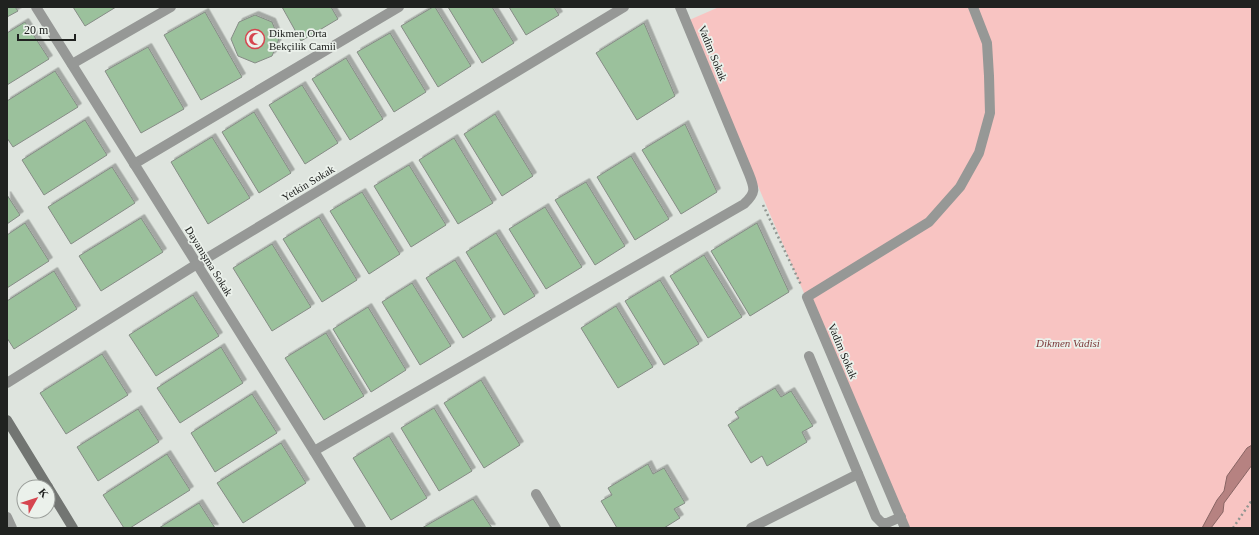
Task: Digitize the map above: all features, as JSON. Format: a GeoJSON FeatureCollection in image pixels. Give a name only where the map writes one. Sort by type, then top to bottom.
{"type":"FeatureCollection","features":[{"type":"Feature","properties":{"kind":"main road"},"geometry":{"type":"LineString","coordinates":[[7,420],[43,479]]}},
{"type":"Feature","properties":{"kind":"main road"},"geometry":{"type":"LineString","coordinates":[[56,500],[73,528]]}},
{"type":"Feature","properties":{"kind":"street","name":"Dayanışma Sokak"},"geometry":{"type":"LineString","coordinates":[[36,7],[361,528]]}},
{"type":"Feature","properties":{"kind":"street"},"geometry":{"type":"LineString","coordinates":[[72,64],[172,7]]}},
{"type":"Feature","properties":{"kind":"street"},"geometry":{"type":"LineString","coordinates":[[134,164],[399,7]]}},
{"type":"Feature","properties":{"kind":"street","name":"Yetkin Sokak"},"geometry":{"type":"LineString","coordinates":[[7,383],[197,264],[624,7]]}},
{"type":"Feature","properties":{"kind":"street","name":"Vadim Sokak"},"geometry":{"type":"LineString","coordinates":[[680,7],[754,186]]}},
{"type":"Feature","properties":{"kind":"street"},"geometry":{"type":"LineString","coordinates":[[807,297],[929,222],[960,187],[979,153],[990,113],[990,76],[987,43],[973,7]]}},
{"type":"Feature","properties":{"kind":"street"},"geometry":{"type":"LineString","coordinates":[[314,451],[744,204],[752,196],[754,186]]}},
{"type":"Feature","properties":{"kind":"street","name":"Vadim Sokak"},"geometry":{"type":"LineString","coordinates":[[807,297],[906,528]]}},
{"type":"Feature","properties":{"kind":"street"},"geometry":{"type":"LineString","coordinates":[[809,356],[876,517],[882,523],[887,523],[900,516]]}},
{"type":"Feature","properties":{"kind":"street"},"geometry":{"type":"LineString","coordinates":[[751,528],[858,474]]}},
{"type":"Feature","properties":{"kind":"street"},"geometry":{"type":"LineString","coordinates":[[536,494],[556,528]]}},
{"type":"Feature","properties":{"kind":"street"},"geometry":{"type":"LineString","coordinates":[[7,517],[12,528]]}},
{"type":"Feature","properties":{"kind":"path"},"geometry":{"type":"LineString","coordinates":[[754,186],[807,297]]}},
{"type":"Feature","properties":{"kind":"path"},"geometry":{"type":"LineString","coordinates":[[1233,528],[1252,500]]}},
{"type":"Feature","properties":{"kind":"green space","name":"Dikmen Vadisi"},"geometry":{"type":"Polygon","coordinates":[[[719,7],[1252,7],[1252,528],[905,528],[687,21],[719,7]]]}},
{"type":"Feature","properties":{"kind":"shaded area"},"geometry":{"type":"Polygon","coordinates":[[[1252,445],[1252,465],[1224,503],[1223,512],[1211,528],[1202,528],[1217,500],[1224,491],[1227,476],[1247,448],[1252,445]]]}},
{"type":"Feature","properties":{"kind":"building"},"geometry":{"type":"Polygon","coordinates":[[[7,7],[15,7],[18,11],[7,17],[7,7]]]}},
{"type":"Feature","properties":{"kind":"building"},"geometry":{"type":"Polygon","coordinates":[[[73,7],[116,7],[85,26],[73,7]]]}},
{"type":"Feature","properties":{"kind":"building"},"geometry":{"type":"Polygon","coordinates":[[[282,7],[331,7],[338,19],[301,41],[282,7]]]}},
{"type":"Feature","properties":{"kind":"building"},"geometry":{"type":"Polygon","coordinates":[[[435,7],[471,66],[438,87],[401,26],[435,7]]]}},
{"type":"Feature","properties":{"kind":"building"},"geometry":{"type":"Polygon","coordinates":[[[448,7],[492,7],[514,43],[482,63],[448,7]]]}},
{"type":"Feature","properties":{"kind":"building"},"geometry":{"type":"Polygon","coordinates":[[[509,7],[554,7],[559,15],[526,35],[509,7]]]}},
{"type":"Feature","properties":{"kind":"building"},"geometry":{"type":"Polygon","coordinates":[[[205,12],[242,77],[201,100],[164,35],[205,12]]]}},
{"type":"Feature","properties":{"kind":"building","name":"Dikmen Orta Bekçilik Camii"},"geometry":{"type":"Polygon","coordinates":[[[255,15],[272,22],[279,39],[272,56],[255,63],[238,56],[231,39],[239,22],[255,15]]]}},
{"type":"Feature","properties":{"kind":"building"},"geometry":{"type":"Polygon","coordinates":[[[25,22],[49,59],[7,85],[7,33],[25,22]]]}},
{"type":"Feature","properties":{"kind":"building"},"geometry":{"type":"Polygon","coordinates":[[[644,23],[675,96],[637,120],[596,53],[644,23]]]}},
{"type":"Feature","properties":{"kind":"building"},"geometry":{"type":"Polygon","coordinates":[[[390,33],[426,92],[394,112],[357,52],[390,33]]]}},
{"type":"Feature","properties":{"kind":"building"},"geometry":{"type":"Polygon","coordinates":[[[148,47],[184,109],[141,133],[105,71],[148,47]]]}},
{"type":"Feature","properties":{"kind":"building"},"geometry":{"type":"Polygon","coordinates":[[[346,58],[383,119],[350,140],[312,79],[346,58]]]}},
{"type":"Feature","properties":{"kind":"building"},"geometry":{"type":"Polygon","coordinates":[[[55,71],[78,107],[13,147],[7,138],[7,101],[55,71]]]}},
{"type":"Feature","properties":{"kind":"building"},"geometry":{"type":"Polygon","coordinates":[[[302,85],[338,143],[305,164],[269,105],[302,85]]]}},
{"type":"Feature","properties":{"kind":"building"},"geometry":{"type":"Polygon","coordinates":[[[254,112],[291,173],[259,193],[222,132],[254,112]]]}},
{"type":"Feature","properties":{"kind":"building"},"geometry":{"type":"Polygon","coordinates":[[[495,114],[533,176],[502,196],[464,134],[495,114]]]}},
{"type":"Feature","properties":{"kind":"building"},"geometry":{"type":"Polygon","coordinates":[[[85,120],[107,155],[44,195],[22,160],[85,120]]]}},
{"type":"Feature","properties":{"kind":"building"},"geometry":{"type":"Polygon","coordinates":[[[685,124],[717,192],[681,214],[642,150],[685,124]]]}},
{"type":"Feature","properties":{"kind":"building"},"geometry":{"type":"Polygon","coordinates":[[[212,137],[250,198],[208,224],[171,162],[212,137]]]}},
{"type":"Feature","properties":{"kind":"building"},"geometry":{"type":"Polygon","coordinates":[[[454,138],[493,203],[458,224],[419,160],[454,138]]]}},
{"type":"Feature","properties":{"kind":"building"},"geometry":{"type":"Polygon","coordinates":[[[631,156],[669,219],[635,240],[597,177],[631,156]]]}},
{"type":"Feature","properties":{"kind":"building"},"geometry":{"type":"Polygon","coordinates":[[[409,165],[446,225],[411,247],[374,186],[409,165]]]}},
{"type":"Feature","properties":{"kind":"building"},"geometry":{"type":"Polygon","coordinates":[[[112,167],[135,203],[71,244],[48,207],[112,167]]]}},
{"type":"Feature","properties":{"kind":"building"},"geometry":{"type":"Polygon","coordinates":[[[586,182],[625,246],[595,265],[555,200],[586,182]]]}},
{"type":"Feature","properties":{"kind":"building"},"geometry":{"type":"Polygon","coordinates":[[[362,192],[400,254],[369,274],[330,211],[362,192]]]}},
{"type":"Feature","properties":{"kind":"building"},"geometry":{"type":"Polygon","coordinates":[[[7,195],[20,215],[7,224],[7,195]]]}},
{"type":"Feature","properties":{"kind":"building"},"geometry":{"type":"Polygon","coordinates":[[[545,207],[582,267],[546,289],[509,229],[545,207]]]}},
{"type":"Feature","properties":{"kind":"building"},"geometry":{"type":"Polygon","coordinates":[[[319,217],[357,280],[322,302],[283,239],[319,217]]]}},
{"type":"Feature","properties":{"kind":"building"},"geometry":{"type":"Polygon","coordinates":[[[141,218],[163,252],[101,291],[79,256],[141,218]]]}},
{"type":"Feature","properties":{"kind":"building"},"geometry":{"type":"Polygon","coordinates":[[[25,223],[49,261],[7,288],[7,235],[25,223]]]}},
{"type":"Feature","properties":{"kind":"building"},"geometry":{"type":"Polygon","coordinates":[[[757,223],[789,292],[750,316],[711,251],[757,223]]]}},
{"type":"Feature","properties":{"kind":"building"},"geometry":{"type":"Polygon","coordinates":[[[496,233],[535,296],[504,315],[466,252],[496,233]]]}},
{"type":"Feature","properties":{"kind":"building"},"geometry":{"type":"Polygon","coordinates":[[[272,244],[311,307],[272,331],[233,268],[272,244]]]}},
{"type":"Feature","properties":{"kind":"building"},"geometry":{"type":"Polygon","coordinates":[[[704,255],[742,317],[708,338],[670,276],[704,255]]]}},
{"type":"Feature","properties":{"kind":"building"},"geometry":{"type":"Polygon","coordinates":[[[455,260],[492,320],[463,338],[426,278],[455,260]]]}},
{"type":"Feature","properties":{"kind":"building"},"geometry":{"type":"Polygon","coordinates":[[[54,271],[77,309],[14,349],[7,338],[7,301],[54,271]]]}},
{"type":"Feature","properties":{"kind":"building"},"geometry":{"type":"Polygon","coordinates":[[[660,280],[699,344],[664,365],[625,301],[660,280]]]}},
{"type":"Feature","properties":{"kind":"building"},"geometry":{"type":"Polygon","coordinates":[[[412,283],[451,346],[420,365],[382,302],[412,283]]]}},
{"type":"Feature","properties":{"kind":"building"},"geometry":{"type":"Polygon","coordinates":[[[193,295],[219,336],[156,376],[129,335],[193,295]]]}},
{"type":"Feature","properties":{"kind":"building"},"geometry":{"type":"Polygon","coordinates":[[[616,306],[653,367],[618,388],[581,328],[616,306]]]}},
{"type":"Feature","properties":{"kind":"building"},"geometry":{"type":"Polygon","coordinates":[[[368,307],[406,370],[371,392],[333,329],[368,307]]]}},
{"type":"Feature","properties":{"kind":"building"},"geometry":{"type":"Polygon","coordinates":[[[326,333],[364,396],[324,420],[285,358],[326,333]]]}},
{"type":"Feature","properties":{"kind":"building"},"geometry":{"type":"Polygon","coordinates":[[[221,347],[243,383],[180,423],[157,388],[221,347]]]}},
{"type":"Feature","properties":{"kind":"building"},"geometry":{"type":"Polygon","coordinates":[[[102,354],[128,395],[66,434],[40,393],[102,354]]]}},
{"type":"Feature","properties":{"kind":"building"},"geometry":{"type":"Polygon","coordinates":[[[481,380],[520,445],[484,468],[444,403],[481,380]]]}},
{"type":"Feature","properties":{"kind":"building"},"geometry":{"type":"Polygon","coordinates":[[[775,388],[781,397],[791,391],[813,426],[802,432],[807,442],[767,466],[762,456],[751,463],[728,425],[739,418],[735,412],[775,388]]]}},
{"type":"Feature","properties":{"kind":"building"},"geometry":{"type":"Polygon","coordinates":[[[252,394],[277,433],[215,472],[191,433],[252,394]]]}},
{"type":"Feature","properties":{"kind":"building"},"geometry":{"type":"Polygon","coordinates":[[[434,408],[472,471],[439,491],[401,428],[434,408]]]}},
{"type":"Feature","properties":{"kind":"building"},"geometry":{"type":"Polygon","coordinates":[[[138,409],[159,442],[98,481],[77,447],[138,409]]]}},
{"type":"Feature","properties":{"kind":"building"},"geometry":{"type":"Polygon","coordinates":[[[389,436],[427,498],[391,520],[353,458],[389,436]]]}},
{"type":"Feature","properties":{"kind":"building"},"geometry":{"type":"Polygon","coordinates":[[[281,443],[306,483],[243,523],[217,483],[281,443]]]}},
{"type":"Feature","properties":{"kind":"building"},"geometry":{"type":"Polygon","coordinates":[[[167,454],[190,490],[130,528],[124,528],[103,495],[167,454]]]}},
{"type":"Feature","properties":{"kind":"building"},"geometry":{"type":"Polygon","coordinates":[[[648,464],[653,474],[664,468],[685,503],[674,509],[680,518],[664,528],[617,528],[601,501],[612,495],[608,488],[648,464]]]}},
{"type":"Feature","properties":{"kind":"building"},"geometry":{"type":"Polygon","coordinates":[[[473,499],[492,528],[422,528],[473,499]]]}},
{"type":"Feature","properties":{"kind":"building"},"geometry":{"type":"Polygon","coordinates":[[[199,503],[215,528],[159,528],[199,503]]]}},
{"type":"Feature","properties":{"kind":"place","name":"Dikmen Orta Bekçilik Camii"},"geometry":{"type":"Point","coordinates":[255,39]}}]}
